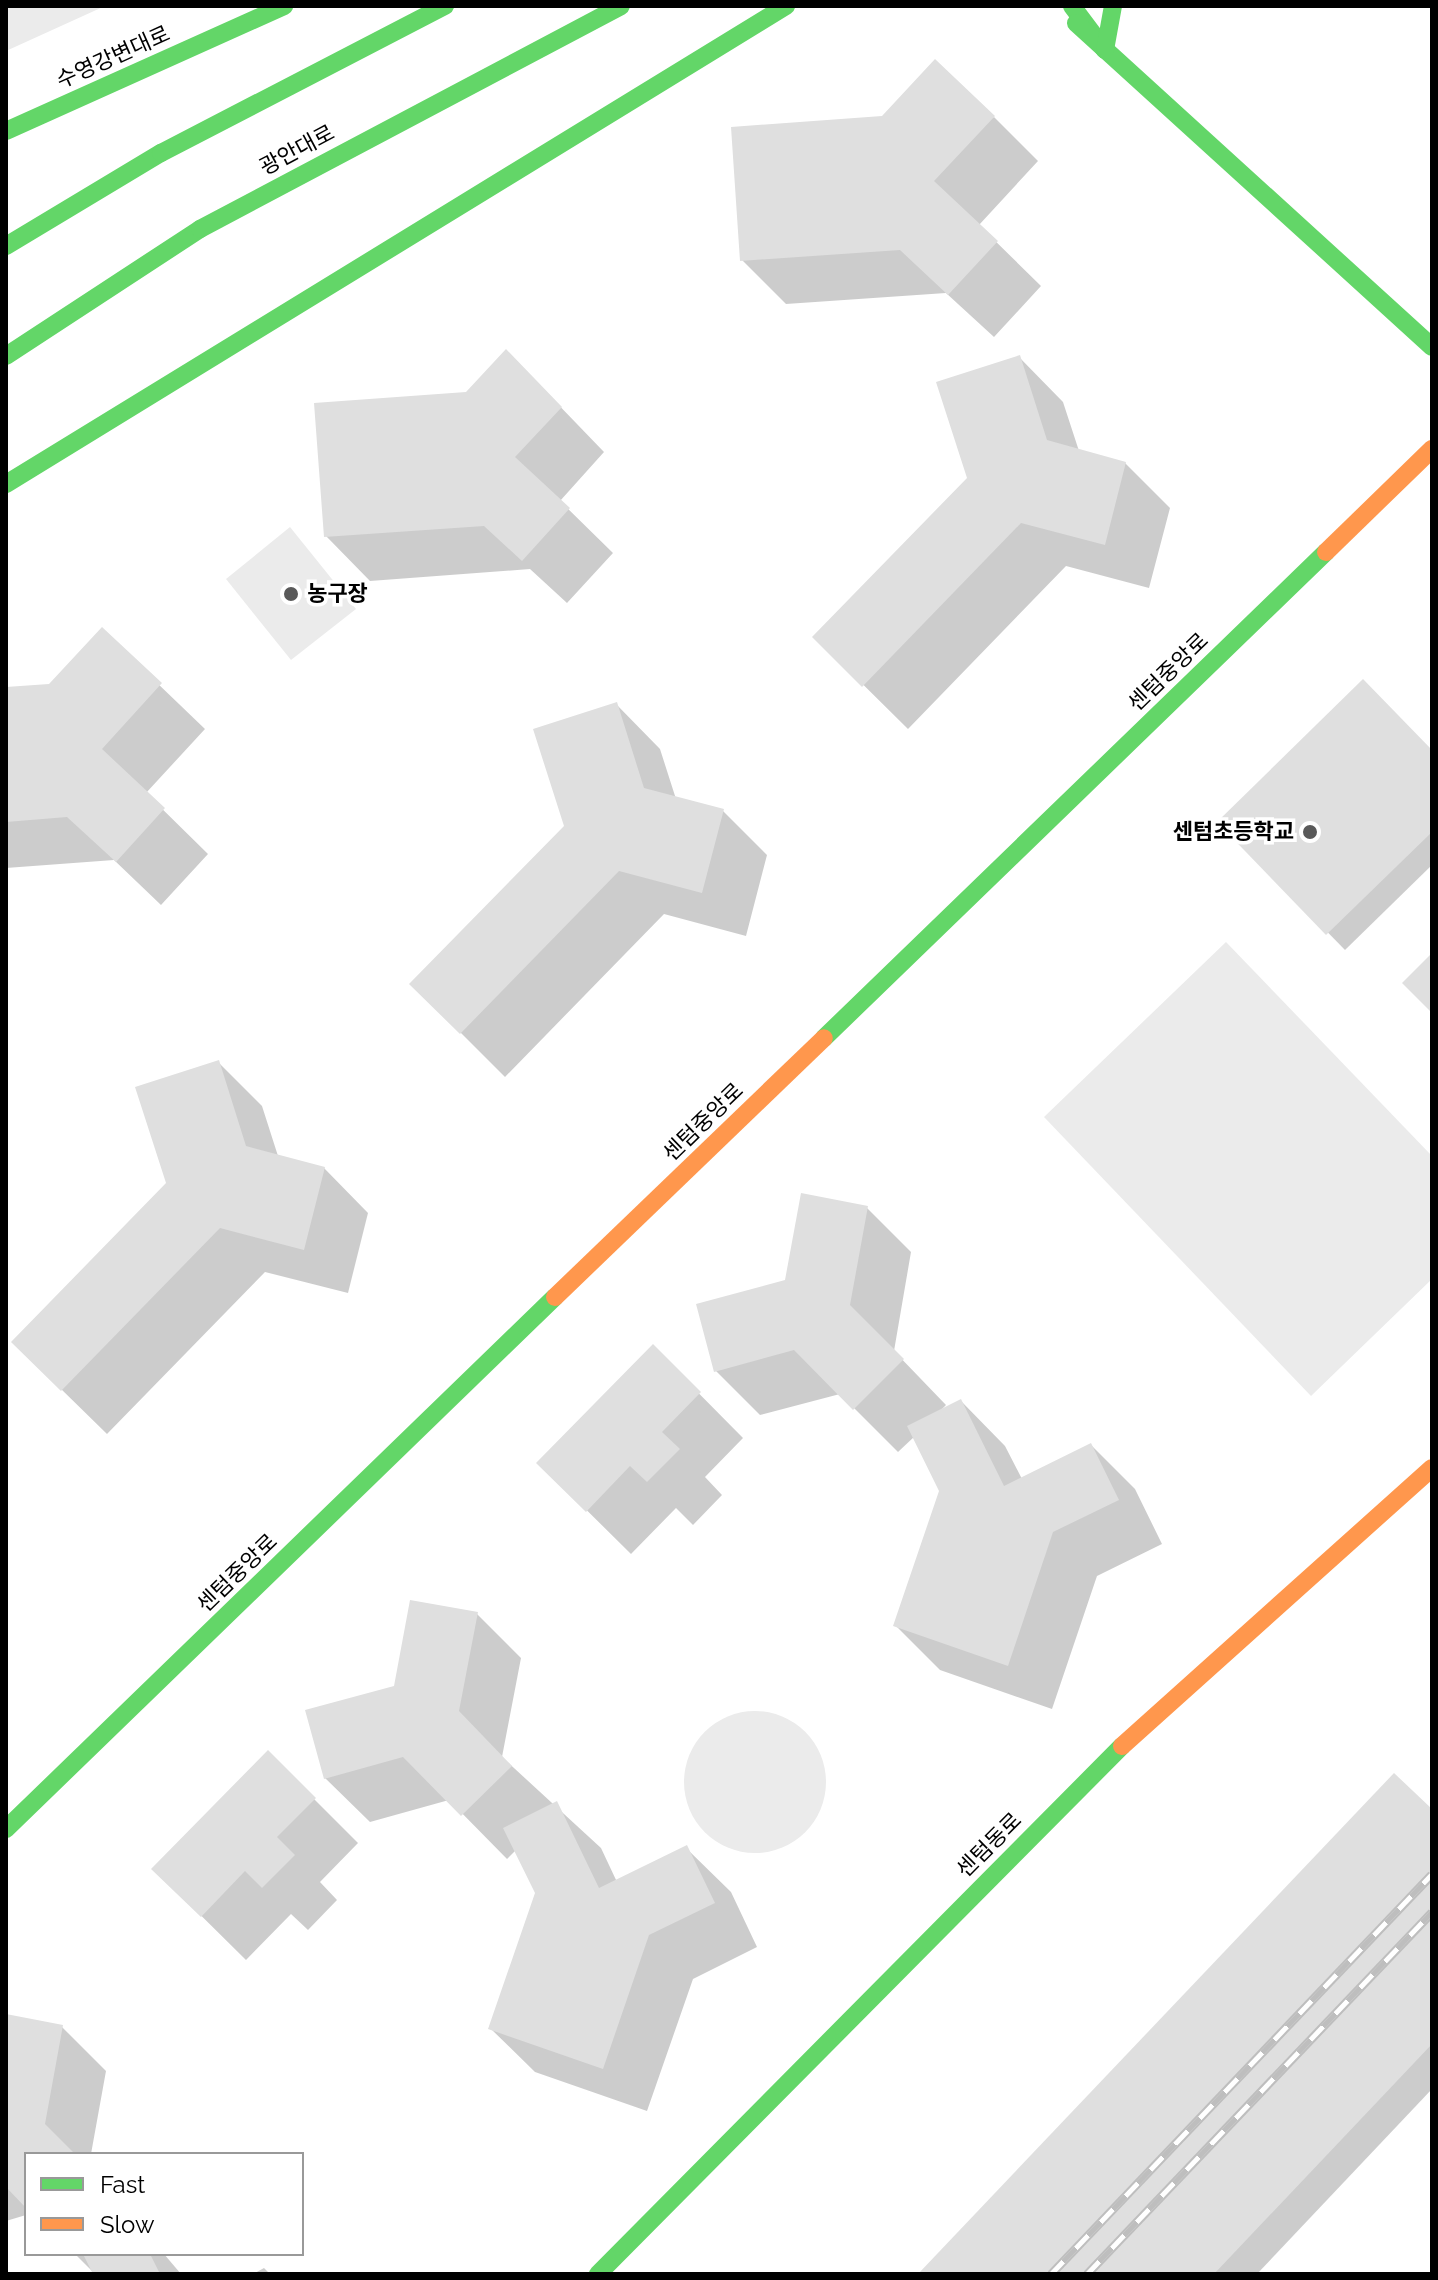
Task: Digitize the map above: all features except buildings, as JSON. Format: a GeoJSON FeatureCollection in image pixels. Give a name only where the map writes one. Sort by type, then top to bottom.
{"type":"FeatureCollection","features":[{"type":"Feature","properties":{"kind":"main road","name":"수영강변대로"},"geometry":{"type":"LineString","coordinates":[[6,131],[284,6]]}},
{"type":"Feature","properties":{"kind":"main road"},"geometry":{"type":"LineString","coordinates":[[6,246],[161,153],[445,6]]}},
{"type":"Feature","properties":{"kind":"main road","name":"광안대로"},"geometry":{"type":"LineString","coordinates":[[6,356],[200,229],[621,6]]}},
{"type":"Feature","properties":{"kind":"main road"},"geometry":{"type":"LineString","coordinates":[[6,484],[786,6]]}},
{"type":"Feature","properties":{"kind":"main road"},"geometry":{"type":"LineString","coordinates":[[1057,6],[1432,347]]}},
{"type":"Feature","properties":{"kind":"main road"},"geometry":{"type":"LineString","coordinates":[[1072,6],[1105,50]]}},
{"type":"Feature","properties":{"kind":"main road"},"geometry":{"type":"LineString","coordinates":[[1105,50],[1113,6]]}},
{"type":"Feature","properties":{"kind":"main road","name":"센텀중앙로"},"geometry":{"type":"LineString","coordinates":[[6,1829],[1432,449]]}},
{"type":"Feature","properties":{"kind":"main road","name":"센텀동로"},"geometry":{"type":"LineString","coordinates":[[598,2274],[1117,1751],[1432,1468]]}},
{"type":"Feature","properties":{"kind":"shaded area"},"geometry":{"type":"Polygon","coordinates":[[[6,6],[105,6],[6,51],[6,6]]]}},
{"type":"Feature","properties":{"kind":"shaded area","name":"농구장"},"geometry":{"type":"Polygon","coordinates":[[[290,527],[356,609],[291,660],[226,579],[290,527]]]}},
{"type":"Feature","properties":{"kind":"shaded area"},"geometry":{"type":"Polygon","coordinates":[[[1226,942],[1432,1156],[1432,1279],[1311,1396],[1044,1117],[1226,942]]]}},
{"type":"Feature","properties":{"kind":"shaded area"},"geometry":{"type":"Polygon","coordinates":[[[755,1711],[782,1717],[805,1732],[820,1755],[826,1782],[820,1809],[805,1832],[782,1847],[755,1853],[728,1847],[705,1832],[690,1809],[684,1782],[690,1755],[705,1732],[728,1717],[755,1711]]]}},
{"type":"Feature","properties":{"kind":"railway"},"geometry":{"type":"LineString","coordinates":[[1051,2274],[1432,1874]]}},
{"type":"Feature","properties":{"kind":"railway"},"geometry":{"type":"LineString","coordinates":[[1087,2274],[1432,1912]]}},
{"type":"Feature","properties":{"kind":"traffic: fast"},"geometry":{"type":"LineString","coordinates":[[6,131],[284,6]]}},
{"type":"Feature","properties":{"kind":"traffic: fast"},"geometry":{"type":"LineString","coordinates":[[6,246],[161,153],[445,6]]}},
{"type":"Feature","properties":{"kind":"traffic: fast"},"geometry":{"type":"LineString","coordinates":[[6,356],[200,229],[621,6]]}},
{"type":"Feature","properties":{"kind":"traffic: fast"},"geometry":{"type":"LineString","coordinates":[[6,484],[786,6]]}},
{"type":"Feature","properties":{"kind":"traffic: fast"},"geometry":{"type":"LineString","coordinates":[[1072,6],[1105,50]]}},
{"type":"Feature","properties":{"kind":"traffic: fast"},"geometry":{"type":"LineString","coordinates":[[1105,50],[1113,6]]}},
{"type":"Feature","properties":{"kind":"traffic: fast"},"geometry":{"type":"LineString","coordinates":[[1076,23],[1432,347]]}},
{"type":"Feature","properties":{"kind":"traffic: fast"},"geometry":{"type":"LineString","coordinates":[[824,1038],[1326,552]]}},
{"type":"Feature","properties":{"kind":"traffic: fast"},"geometry":{"type":"LineString","coordinates":[[6,1829],[555,1297]]}},
{"type":"Feature","properties":{"kind":"traffic: fast"},"geometry":{"type":"LineString","coordinates":[[598,2274],[1122,1746]]}},
{"type":"Feature","properties":{"kind":"traffic: slow"},"geometry":{"type":"LineString","coordinates":[[1326,552],[1432,449]]}},
{"type":"Feature","properties":{"kind":"traffic: slow"},"geometry":{"type":"LineString","coordinates":[[555,1297],[824,1038]]}},
{"type":"Feature","properties":{"kind":"traffic: slow"},"geometry":{"type":"LineString","coordinates":[[1122,1746],[1432,1468]]}},
{"type":"Feature","properties":{"kind":"place","name":"농구장"},"geometry":{"type":"Point","coordinates":[291,594]}},
{"type":"Feature","properties":{"kind":"place","name":"센텀초등학교"},"geometry":{"type":"Point","coordinates":[1310,832]}}]}
